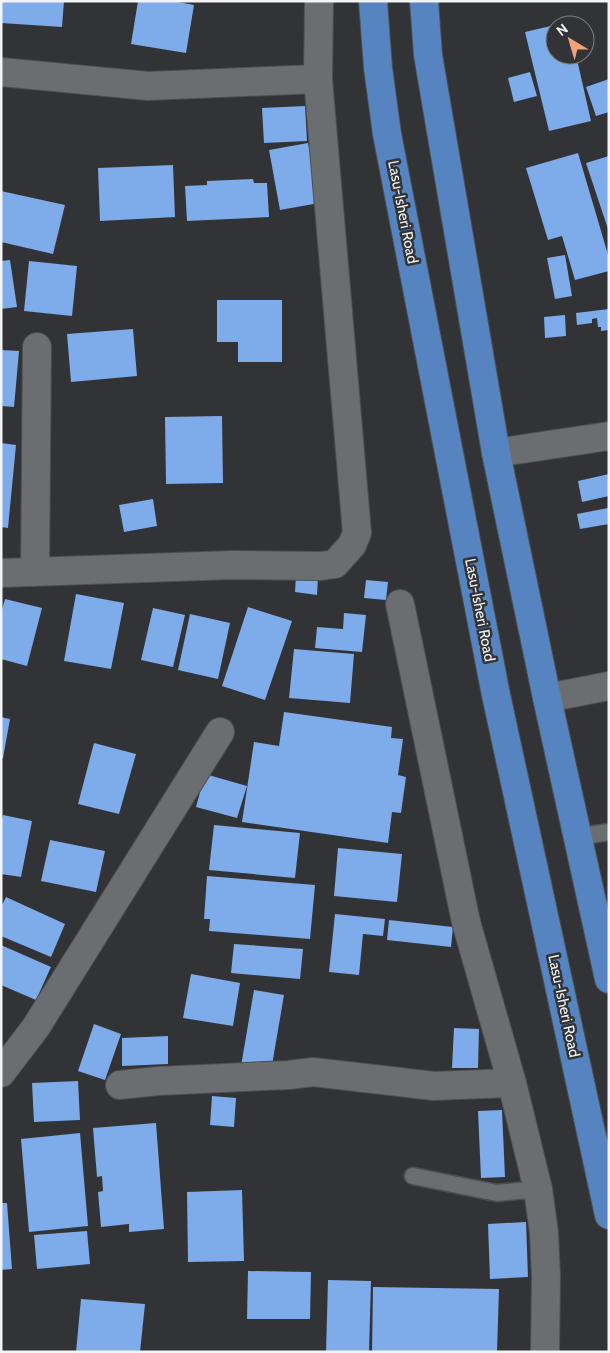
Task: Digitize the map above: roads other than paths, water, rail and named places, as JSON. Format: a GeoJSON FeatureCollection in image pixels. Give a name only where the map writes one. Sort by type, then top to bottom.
{"type":"FeatureCollection","features":[{"type":"Feature","properties":{"kind":"main road","name":"Lasu-Isheri Road"},"geometry":{"type":"LineString","coordinates":[[373,1],[378,68],[388,134],[490,666],[609,1215]]}},
{"type":"Feature","properties":{"kind":"main road"},"geometry":{"type":"LineString","coordinates":[[424,1],[428,55],[496,453],[577,837],[602,920],[609,979]]}},
{"type":"Feature","properties":{"kind":"street"},"geometry":{"type":"LineString","coordinates":[[1,574],[233,565],[321,566],[335,564],[352,545],[357,533],[318,79],[319,1]]}},
{"type":"Feature","properties":{"kind":"street"},"geometry":{"type":"LineString","coordinates":[[1,72],[148,86],[318,79]]}},
{"type":"Feature","properties":{"kind":"street"},"geometry":{"type":"LineString","coordinates":[[35,572],[37,347]]}},
{"type":"Feature","properties":{"kind":"street"},"geometry":{"type":"LineString","coordinates":[[496,453],[609,436]]}},
{"type":"Feature","properties":{"kind":"street"},"geometry":{"type":"LineString","coordinates":[[400,604],[466,922],[512,1083],[538,1189],[544,1233],[546,1277],[545,1352]]}},
{"type":"Feature","properties":{"kind":"street"},"geometry":{"type":"LineString","coordinates":[[547,698],[609,686]]}},
{"type":"Feature","properties":{"kind":"street"},"geometry":{"type":"LineString","coordinates":[[1,1073],[36,1027],[220,732]]}},
{"type":"Feature","properties":{"kind":"street"},"geometry":{"type":"LineString","coordinates":[[120,1085],[313,1072],[434,1086],[512,1083]]}},
{"type":"Feature","properties":{"kind":"lane"},"geometry":{"type":"LineString","coordinates":[[577,837],[609,832]]}},
{"type":"Feature","properties":{"kind":"lane"},"geometry":{"type":"LineString","coordinates":[[412,1176],[497,1193],[538,1189]]}}]}
